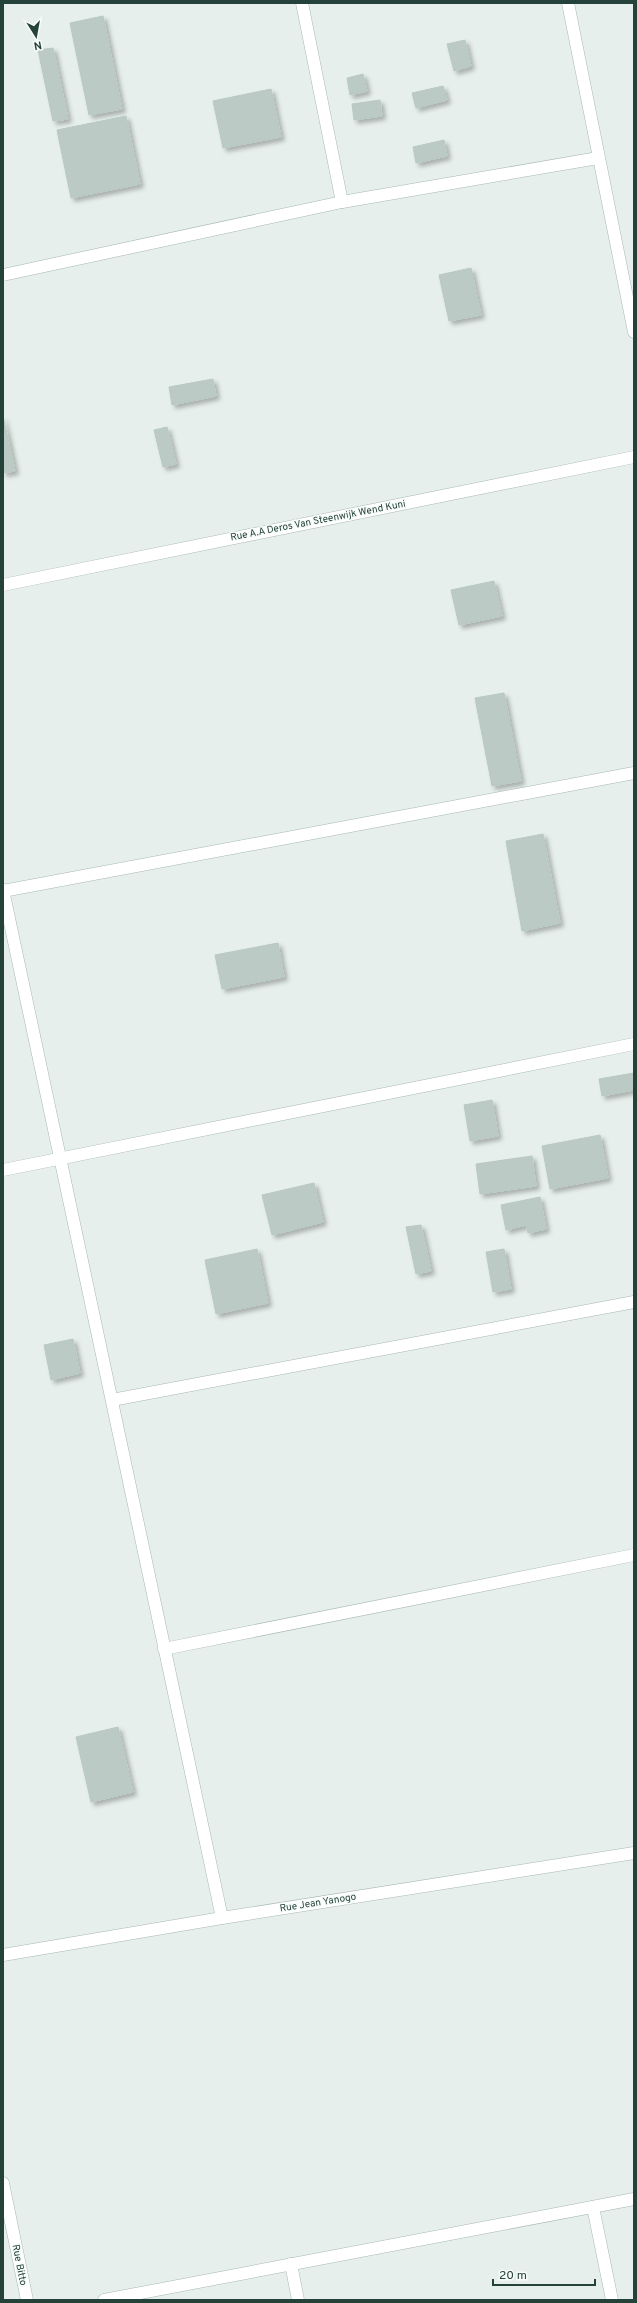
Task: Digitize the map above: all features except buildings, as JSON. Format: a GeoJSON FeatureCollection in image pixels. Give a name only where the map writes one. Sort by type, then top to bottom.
{"type":"FeatureCollection","features":[{"type":"Feature","properties":{"kind":"street"},"geometry":{"type":"LineString","coordinates":[[302,3],[342,202]]}},
{"type":"Feature","properties":{"kind":"street"},"geometry":{"type":"LineString","coordinates":[[568,3],[634,332]]}},
{"type":"Feature","properties":{"kind":"street"},"geometry":{"type":"LineString","coordinates":[[3,275],[342,202],[598,158]]}},
{"type":"Feature","properties":{"kind":"street","name":"Rue A.A Deros Van Steenwijk Wend Kuni"},"geometry":{"type":"LineString","coordinates":[[3,585],[634,458]]}},
{"type":"Feature","properties":{"kind":"street"},"geometry":{"type":"LineString","coordinates":[[222,1918],[3,890],[634,773]]}},
{"type":"Feature","properties":{"kind":"street"},"geometry":{"type":"LineString","coordinates":[[3,1170],[634,1044]]}},
{"type":"Feature","properties":{"kind":"street"},"geometry":{"type":"LineString","coordinates":[[112,1400],[634,1302]]}},
{"type":"Feature","properties":{"kind":"street"},"geometry":{"type":"LineString","coordinates":[[164,1649],[634,1555]]}},
{"type":"Feature","properties":{"kind":"street","name":"Rue Jean Yanogo"},"geometry":{"type":"LineString","coordinates":[[3,1955],[222,1918],[634,1854]]}},
{"type":"Feature","properties":{"kind":"street","name":"Rue Bitto"},"geometry":{"type":"LineString","coordinates":[[3,2183],[26,2300]]}},
{"type":"Feature","properties":{"kind":"street"},"geometry":{"type":"LineString","coordinates":[[104,2300],[634,2199]]}},
{"type":"Feature","properties":{"kind":"street"},"geometry":{"type":"LineString","coordinates":[[593,2207],[612,2300]]}},
{"type":"Feature","properties":{"kind":"street"},"geometry":{"type":"LineString","coordinates":[[291,2264],[298,2300]]}}]}
